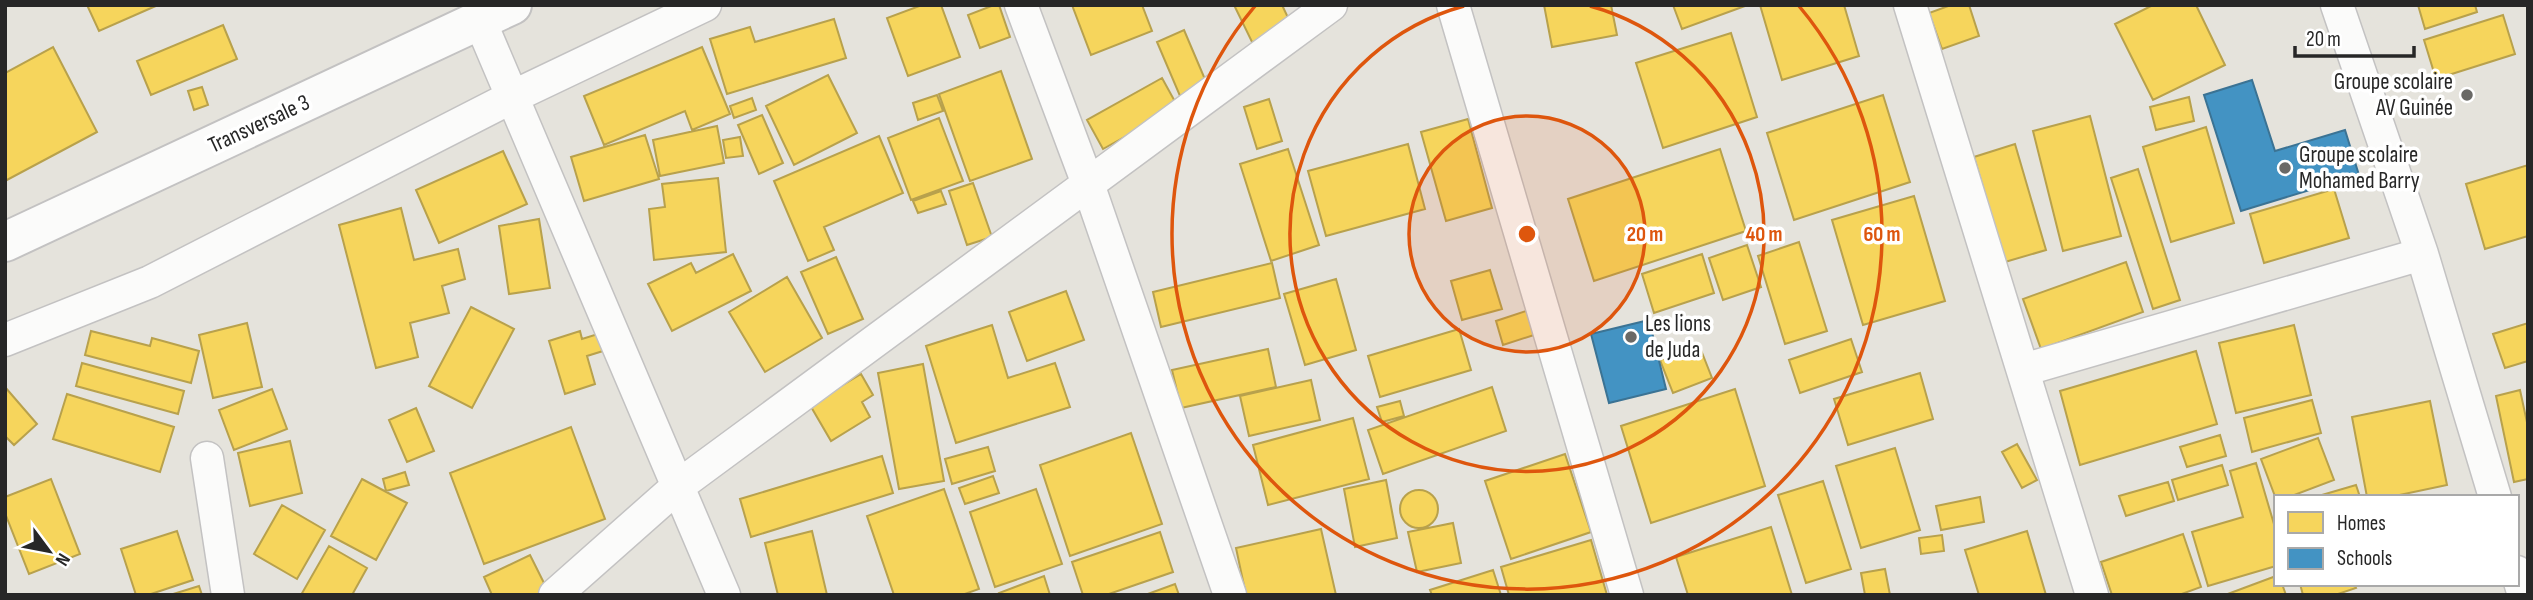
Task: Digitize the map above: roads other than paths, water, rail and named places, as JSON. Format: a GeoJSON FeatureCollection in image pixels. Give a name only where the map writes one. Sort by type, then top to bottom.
{"type":"FeatureCollection","features":[{"type":"Feature","properties":{"kind":"main road","name":"Transversale 3"},"geometry":{"type":"LineString","coordinates":[[5,242],[496,13]]}},
{"type":"Feature","properties":{"kind":"street"},"geometry":{"type":"LineString","coordinates":[[5,340],[150,282],[512,97],[705,5]]}},
{"type":"Feature","properties":{"kind":"street"},"geometry":{"type":"LineString","coordinates":[[1021,5],[1088,184],[1230,595]]}},
{"type":"Feature","properties":{"kind":"street"},"geometry":{"type":"LineString","coordinates":[[555,595],[677,487],[1331,5]]}},
{"type":"Feature","properties":{"kind":"street"},"geometry":{"type":"LineString","coordinates":[[1454,5],[1627,595]]}},
{"type":"Feature","properties":{"kind":"street"},"geometry":{"type":"LineString","coordinates":[[1910,5],[2092,595]]}},
{"type":"Feature","properties":{"kind":"street"},"geometry":{"type":"LineString","coordinates":[[2337,5],[2422,254],[2494,495]]}},
{"type":"Feature","properties":{"kind":"street"},"geometry":{"type":"LineString","coordinates":[[496,13],[512,97],[724,595]]}},
{"type":"Feature","properties":{"kind":"street"},"geometry":{"type":"LineString","coordinates":[[2023,370],[2422,254]]}},
{"type":"Feature","properties":{"kind":"street"},"geometry":{"type":"LineString","coordinates":[[207,457],[228,595]]}},
{"type":"Feature","properties":{"kind":"place","name":"Groupe scolaire AV Guinée"},"geometry":{"type":"Point","coordinates":[2467,95]}},
{"type":"Feature","properties":{"kind":"place","name":"Groupe scolaire Mohamed Barry"},"geometry":{"type":"Point","coordinates":[2285,168]}},
{"type":"Feature","properties":{"kind":"place","name":"Les lions de Juda"},"geometry":{"type":"Point","coordinates":[1631,337]}}]}
